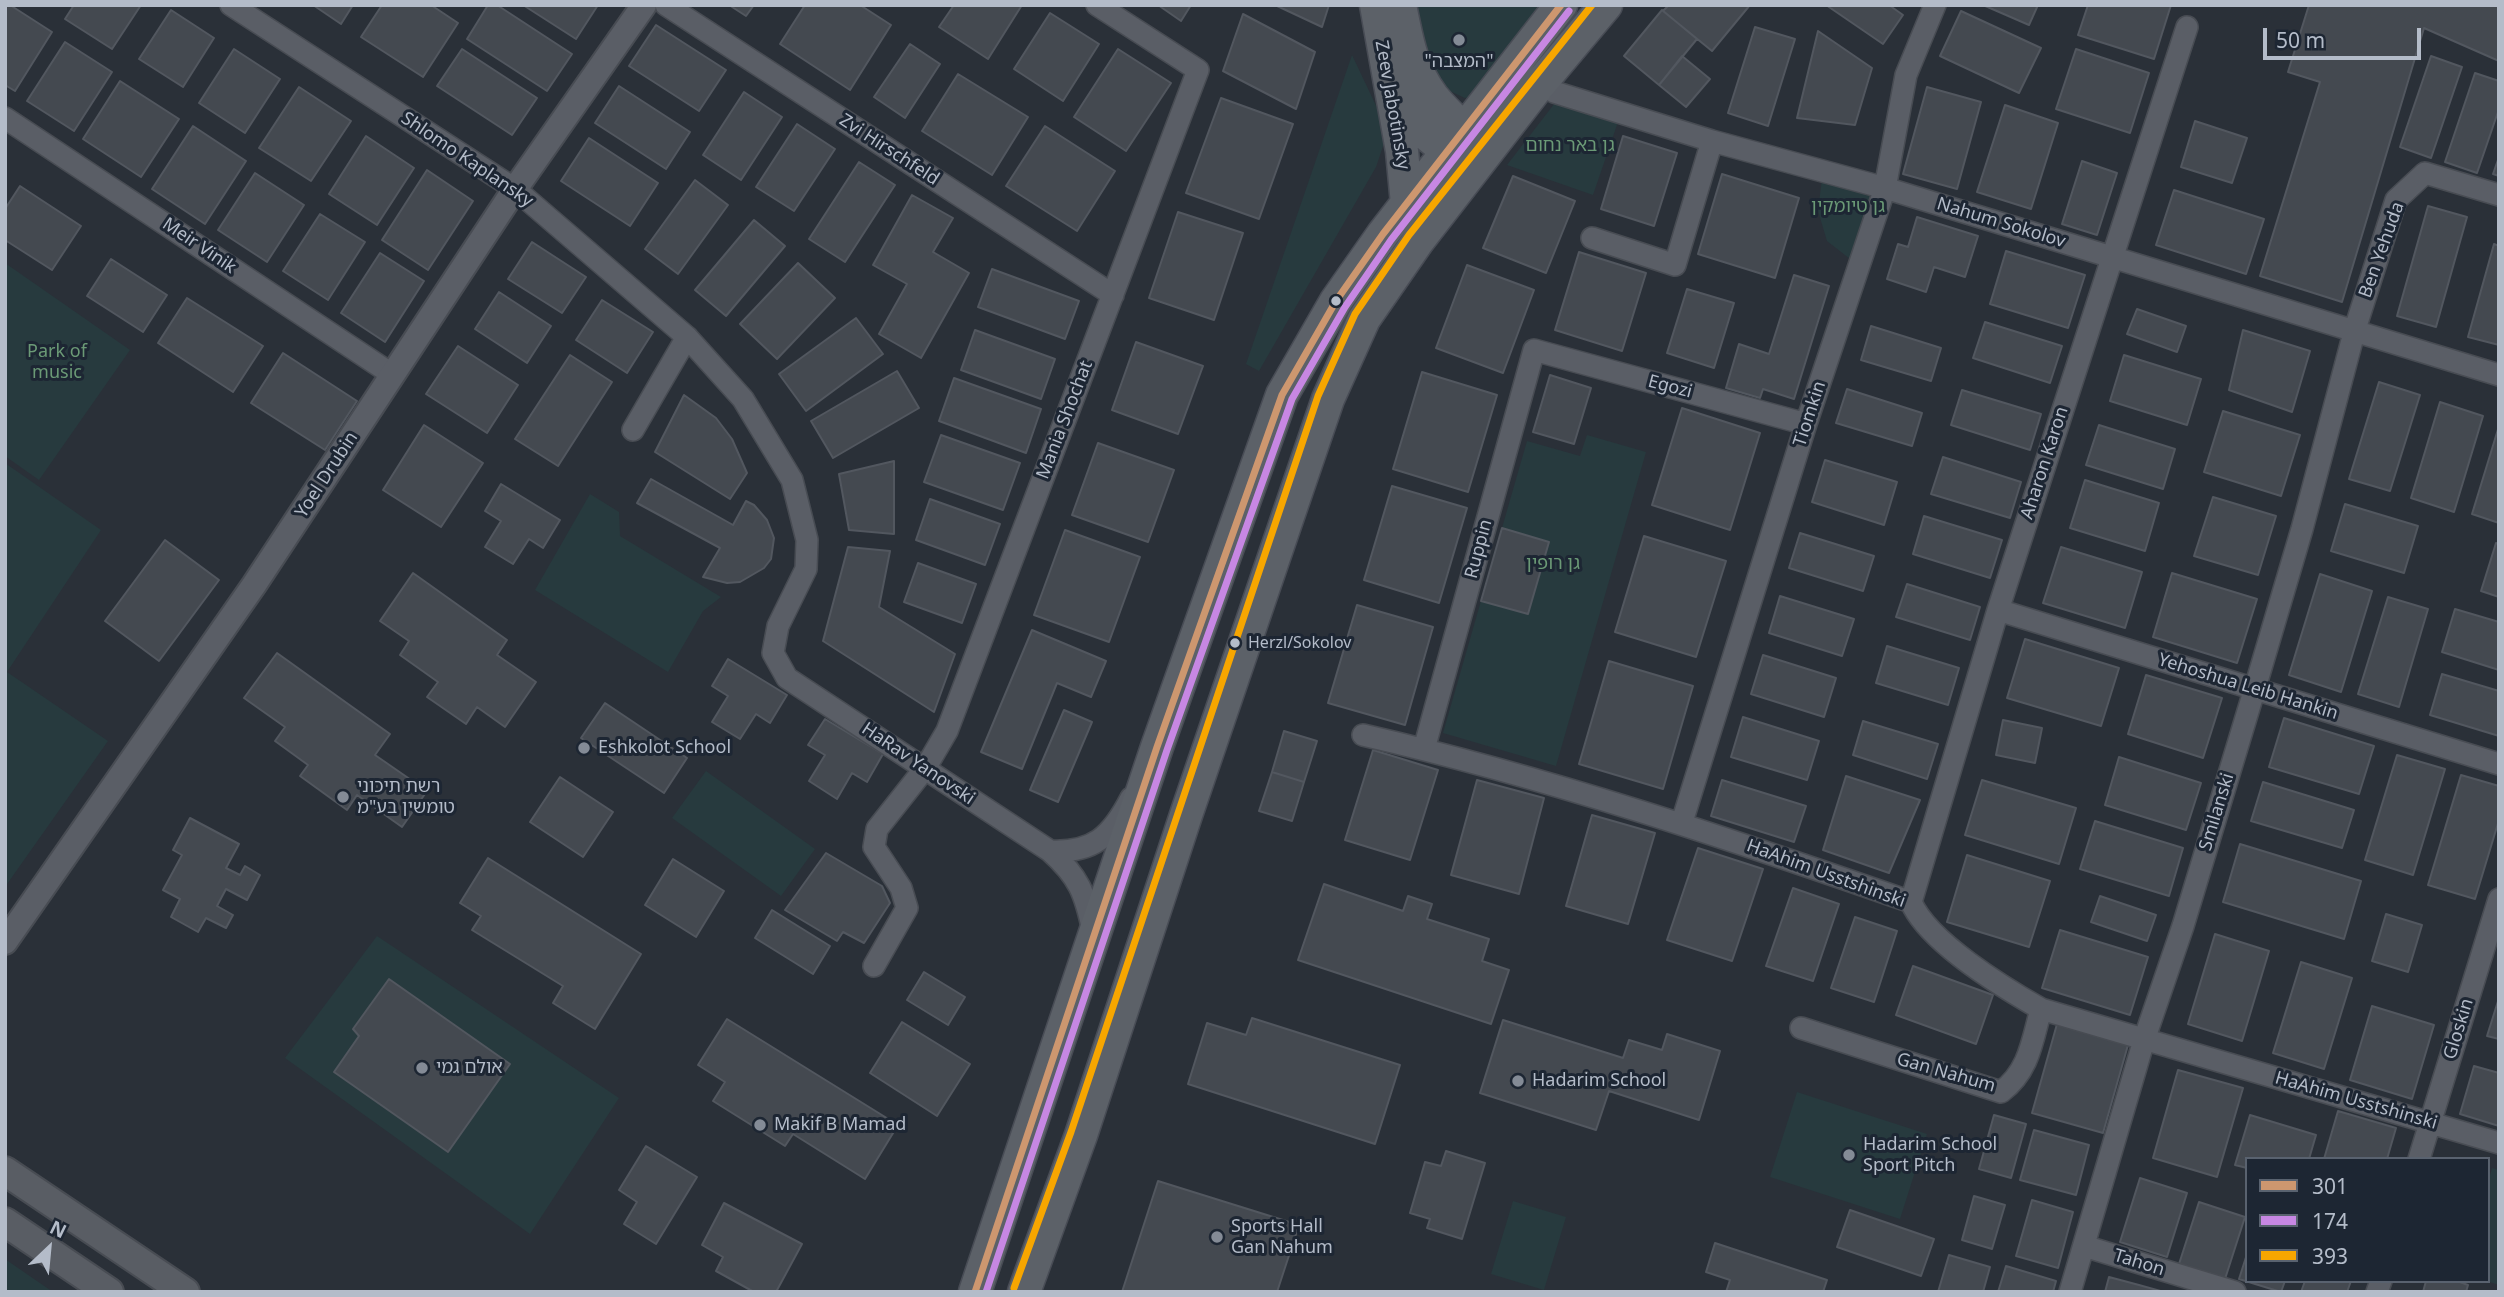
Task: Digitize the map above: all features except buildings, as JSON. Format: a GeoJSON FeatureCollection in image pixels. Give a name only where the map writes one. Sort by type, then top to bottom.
{"type":"FeatureCollection","features":[{"type":"Feature","properties":{"kind":"main road","name":"Zeev Jabotinsky"},"geometry":{"type":"LineString","coordinates":[[1376,5],[1402,150],[1406,204]]}},
{"type":"Feature","properties":{"kind":"main road","name":"Zeev Jabotinsky"},"geometry":{"type":"LineString","coordinates":[[1400,5],[1416,72],[1435,100],[1456,141],[1479,162]]}},
{"type":"Feature","properties":{"kind":"main road"},"geometry":{"type":"LineString","coordinates":[[975,1292],[1157,747],[1282,395],[1336,301],[1406,204],[1562,5]]}},
{"type":"Feature","properties":{"kind":"main road"},"geometry":{"type":"LineString","coordinates":[[1024,1292],[1081,1135],[1186,814],[1328,399],[1364,319],[1479,162],[1606,5]]}},
{"type":"Feature","properties":{"kind":"main road"},"geometry":{"type":"LineString","coordinates":[[1384,60],[1405,110],[1456,141]]}},
{"type":"Feature","properties":{"kind":"main road"},"geometry":{"type":"LineString","coordinates":[[5,1171],[185,1292]]}},
{"type":"Feature","properties":{"kind":"main road"},"geometry":{"type":"LineString","coordinates":[[5,1222],[109,1292]]}},
{"type":"Feature","properties":{"kind":"street","name":"Shlomo Kaplansky"},"geometry":{"type":"LineString","coordinates":[[231,5],[515,189],[687,337],[743,399],[792,480],[807,540],[806,569],[778,626],[773,653],[787,678]]}},
{"type":"Feature","properties":{"kind":"street","name":"Yoel Drubin"},"geometry":{"type":"LineString","coordinates":[[5,942],[254,585],[515,189],[644,5]]}},
{"type":"Feature","properties":{"kind":"street","name":"Zvi Hirschfeld"},"geometry":{"type":"LineString","coordinates":[[666,5],[1113,295]]}},
{"type":"Feature","properties":{"kind":"street","name":"Mania Shochat"},"geometry":{"type":"LineString","coordinates":[[874,966],[907,908],[901,888],[874,847],[877,829],[926,768],[947,731],[1198,70],[1097,5]]}},
{"type":"Feature","properties":{"kind":"street","name":"Tiomkin"},"geometry":{"type":"LineString","coordinates":[[1682,822],[1806,424],[1885,188],[1906,75],[1935,5]]}},
{"type":"Feature","properties":{"kind":"street","name":"Aharon Karon"},"geometry":{"type":"LineString","coordinates":[[1911,902],[1998,610],[2111,256],[2188,27]]}},
{"type":"Feature","properties":{"kind":"street"},"geometry":{"type":"LineString","coordinates":[[1523,53],[1529,74],[1539,85]]}},
{"type":"Feature","properties":{"kind":"street","name":"Nahum Sokolov"},"geometry":{"type":"LineString","coordinates":[[1539,85],[1712,141],[1885,188],[2499,375]]}},
{"type":"Feature","properties":{"kind":"street","name":"Meir Vinik"},"geometry":{"type":"LineString","coordinates":[[5,118],[393,375]]}},
{"type":"Feature","properties":{"kind":"street"},"geometry":{"type":"LineString","coordinates":[[1592,238],[1675,265],[1712,141]]}},
{"type":"Feature","properties":{"kind":"street","name":"Ben Yehuda"},"geometry":{"type":"LineString","coordinates":[[2355,329],[2396,200],[2426,173],[2499,195]]}},
{"type":"Feature","properties":{"kind":"street","name":"Smilanski"},"geometry":{"type":"LineString","coordinates":[[2070,1292],[2144,1040],[2183,926],[2255,688],[2302,529],[2355,329]]}},
{"type":"Feature","properties":{"kind":"street"},"geometry":{"type":"LineString","coordinates":[[633,430],[687,337]]}},
{"type":"Feature","properties":{"kind":"street","name":"Egozi"},"geometry":{"type":"LineString","coordinates":[[1534,350],[1806,424]]}},
{"type":"Feature","properties":{"kind":"street","name":"Ruppin"},"geometry":{"type":"LineString","coordinates":[[1424,749],[1534,350]]}},
{"type":"Feature","properties":{"kind":"street","name":"Yehoshua Leib Hankin"},"geometry":{"type":"LineString","coordinates":[[1998,610],[2499,764]]}},
{"type":"Feature","properties":{"kind":"street","name":"HaRav Yanovski"},"geometry":{"type":"LineString","coordinates":[[787,678],[1050,851],[1074,873],[1087,902],[1094,935]]}},
{"type":"Feature","properties":{"kind":"street","name":"HaAhim Usstshinski"},"geometry":{"type":"LineString","coordinates":[[1363,734],[1682,822],[1911,902],[1917,916],[1958,953],[2002,986],[2042,1009],[2499,1143]]}},
{"type":"Feature","properties":{"kind":"street"},"geometry":{"type":"LineString","coordinates":[[1050,851],[1083,850],[1109,830],[1127,804],[1157,747]]}},
{"type":"Feature","properties":{"kind":"street","name":"Gloskin"},"geometry":{"type":"LineString","coordinates":[[2420,1157],[2499,899]]}},
{"type":"Feature","properties":{"kind":"street","name":"Gan Nahum"},"geometry":{"type":"LineString","coordinates":[[1801,1028],[2001,1092],[2017,1080],[2025,1064],[2042,1009]]}},
{"type":"Feature","properties":{"kind":"street","name":"Tahon"},"geometry":{"type":"LineString","coordinates":[[2084,1246],[2235,1292]]}},
{"type":"Feature","properties":{"kind":"green space"},"geometry":{"type":"Polygon","coordinates":[[[1400,5],[1561,5],[1491,95],[1465,98],[1441,87],[1400,5]]]}},
{"type":"Feature","properties":{"kind":"green space"},"geometry":{"type":"Polygon","coordinates":[[[1352,55],[1388,131],[1376,167],[1259,371],[1246,364],[1352,55]]]}},
{"type":"Feature","properties":{"kind":"green space","name":"גן באר נחום"},"geometry":{"type":"Polygon","coordinates":[[[1558,99],[1619,119],[1593,195],[1507,165],[1558,99]]]}},
{"type":"Feature","properties":{"kind":"green space","name":"גן טיומקין"},"geometry":{"type":"Polygon","coordinates":[[[1823,171],[1885,188],[1859,266],[1827,241],[1818,211],[1823,171]]]}},
{"type":"Feature","properties":{"kind":"green space","name":"Park of music"},"geometry":{"type":"Polygon","coordinates":[[[5,263],[130,350],[39,480],[5,456],[5,263]]]}},
{"type":"Feature","properties":{"kind":"green space","name":"גן רופין"},"geometry":{"type":"Polygon","coordinates":[[[1587,435],[1646,452],[1556,766],[1443,733],[1527,441],[1580,456],[1587,435]]]}},
{"type":"Feature","properties":{"kind":"green space"},"geometry":{"type":"Polygon","coordinates":[[[5,463],[101,530],[7,672],[108,741],[5,887],[5,463]]]}},
{"type":"Feature","properties":{"kind":"green space"},"geometry":{"type":"Polygon","coordinates":[[[590,494],[619,512],[620,536],[721,597],[703,611],[668,672],[535,590],[590,494]]]}},
{"type":"Feature","properties":{"kind":"green space"},"geometry":{"type":"Polygon","coordinates":[[[706,771],[815,849],[781,896],[672,818],[706,771]]]}},
{"type":"Feature","properties":{"kind":"green space"},"geometry":{"type":"Polygon","coordinates":[[[377,936],[619,1098],[530,1234],[285,1058],[377,936]]]}},
{"type":"Feature","properties":{"kind":"green space","name":"Hadarim School Sport Pitch"},"geometry":{"type":"Polygon","coordinates":[[[1797,1092],[1927,1134],[1900,1219],[1770,1177],[1797,1092]]]}},
{"type":"Feature","properties":{"kind":"green space"},"geometry":{"type":"Polygon","coordinates":[[[2492,1168],[2499,1170],[2499,1285],[2490,1282],[2492,1168]]]}},
{"type":"Feature","properties":{"kind":"green space"},"geometry":{"type":"Polygon","coordinates":[[[1513,1201],[1566,1217],[1544,1290],[1491,1274],[1513,1201]]]}},
{"type":"Feature","properties":{"kind":"green space"},"geometry":{"type":"Polygon","coordinates":[[[5,1259],[53,1292],[5,1292],[5,1259]]]}},
{"type":"Feature","properties":{"kind":"transit line","name":"301"},"geometry":{"type":"LineString","coordinates":[[975,1292],[1157,747],[1282,395],[1336,301],[1383,234],[1561,5]]}},
{"type":"Feature","properties":{"kind":"transit line","name":"393"},"geometry":{"type":"LineString","coordinates":[[1014,1288],[1071,1132],[1318,396],[1355,314],[1409,235],[1592,5]]}},
{"type":"Feature","properties":{"kind":"transit line","name":"174"},"geometry":{"type":"LineString","coordinates":[[986,1292],[1167,750],[1292,399],[1345,307],[1391,240],[1569,11]]}},
{"type":"Feature","properties":{"kind":"place","name":"\"המצבה\""},"geometry":{"type":"Point","coordinates":[1459,40]}},
{"type":"Feature","properties":{"kind":"place","name":"Herzl/Sokolov"},"geometry":{"type":"Point","coordinates":[1235,643]}},
{"type":"Feature","properties":{"kind":"place","name":"Eshkolot School"},"geometry":{"type":"Point","coordinates":[584,748]}},
{"type":"Feature","properties":{"kind":"place","name":"רשת תיכוני טומשין בע\"מ"},"geometry":{"type":"Point","coordinates":[343,797]}},
{"type":"Feature","properties":{"kind":"place","name":"אולם גמי"},"geometry":{"type":"Point","coordinates":[422,1068]}},
{"type":"Feature","properties":{"kind":"place","name":"Hadarim School"},"geometry":{"type":"Point","coordinates":[1518,1081]}},
{"type":"Feature","properties":{"kind":"place","name":"Makif B Mamad"},"geometry":{"type":"Point","coordinates":[760,1125]}},
{"type":"Feature","properties":{"kind":"place","name":"Hadarim School Sport Pitch"},"geometry":{"type":"Point","coordinates":[1849,1155]}},
{"type":"Feature","properties":{"kind":"place","name":"Sports Hall Gan Nahum"},"geometry":{"type":"Point","coordinates":[1217,1237]}}]}
